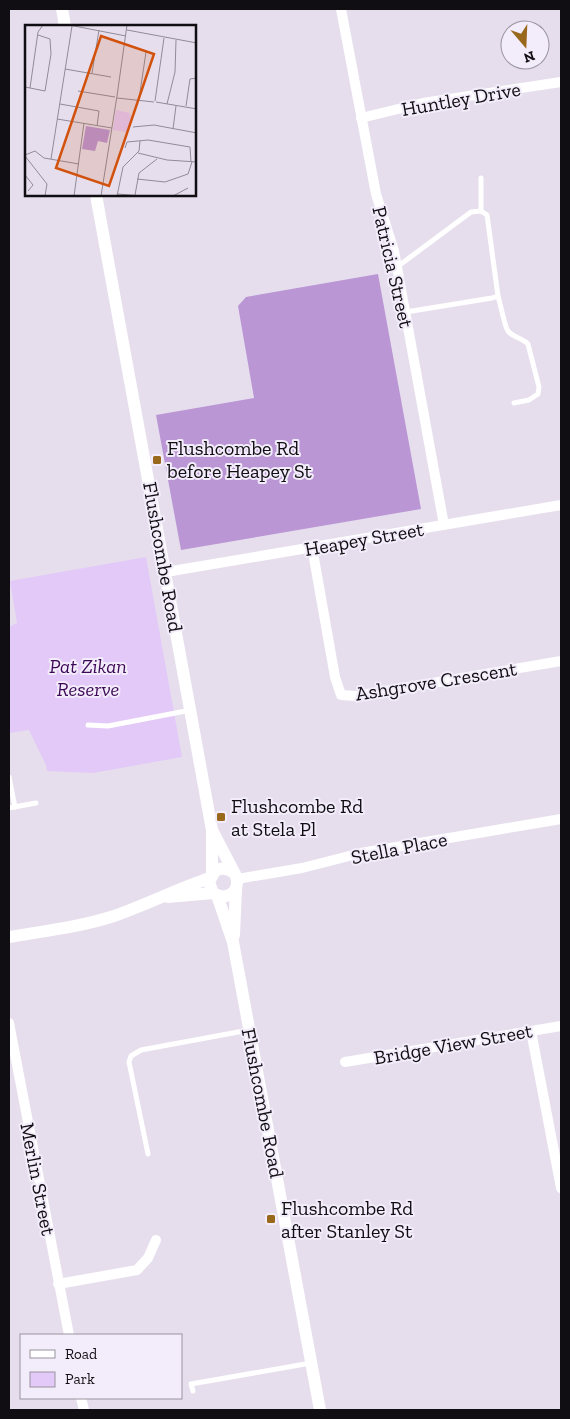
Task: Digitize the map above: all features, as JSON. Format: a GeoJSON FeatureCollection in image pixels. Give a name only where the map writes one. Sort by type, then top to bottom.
{"type":"FeatureCollection","features":[{"type":"Feature","properties":{"kind":"street"},"geometry":{"type":"LineString","coordinates":[[62,9],[65,25]]}},
{"type":"Feature","properties":{"kind":"street","name":"Patricia Street"},"geometry":{"type":"LineString","coordinates":[[341,9],[376,194],[394,251],[444,525]]}},
{"type":"Feature","properties":{"kind":"street","name":"Huntley Drive"},"geometry":{"type":"LineString","coordinates":[[361,118],[422,103],[561,82]]}},
{"type":"Feature","properties":{"kind":"street","name":"Flushcombe Road"},"geometry":{"type":"LineString","coordinates":[[96,196],[212,830],[211,876]]}},
{"type":"Feature","properties":{"kind":"street","name":"Heapey Street"},"geometry":{"type":"LineString","coordinates":[[166,572],[561,505]]}},
{"type":"Feature","properties":{"kind":"street","name":"Ashgrove Crescent"},"geometry":{"type":"LineString","coordinates":[[312,547],[335,677],[341,695],[356,696],[561,661]]}},
{"type":"Feature","properties":{"kind":"street","name":"Stella Place"},"geometry":{"type":"LineString","coordinates":[[236,880],[302,868],[361,853],[561,820]]}},
{"type":"Feature","properties":{"kind":"street","name":"Flushcombe Road"},"geometry":{"type":"LineString","coordinates":[[212,830],[236,880],[233,942]]}},
{"type":"Feature","properties":{"kind":"street"},"geometry":{"type":"LineString","coordinates":[[9,937],[95,922],[211,876],[218,869],[231,870],[236,880],[233,893],[225,896],[215,894],[158,898]]}},
{"type":"Feature","properties":{"kind":"street"},"geometry":{"type":"LineString","coordinates":[[211,876],[209,886],[215,894]]}},
{"type":"Feature","properties":{"kind":"street","name":"Flushcombe Road"},"geometry":{"type":"LineString","coordinates":[[215,894],[233,942],[320,1410]]}},
{"type":"Feature","properties":{"kind":"street","name":"Merlin Street"},"geometry":{"type":"LineString","coordinates":[[9,1023],[68,1334]]}},
{"type":"Feature","properties":{"kind":"street","name":"Bridge View Street"},"geometry":{"type":"LineString","coordinates":[[345,1062],[561,1026]]}},
{"type":"Feature","properties":{"kind":"street"},"geometry":{"type":"LineString","coordinates":[[531,1031],[561,1188]]}},
{"type":"Feature","properties":{"kind":"street"},"geometry":{"type":"LineString","coordinates":[[58,1284],[137,1270],[148,1258],[156,1240]]}},
{"type":"Feature","properties":{"kind":"lane"},"geometry":{"type":"LineString","coordinates":[[482,178],[481,210],[487,216],[498,296],[505,320],[505,327],[508,332],[523,339],[528,344],[540,387],[538,394],[530,400],[514,403]]}},
{"type":"Feature","properties":{"kind":"lane"},"geometry":{"type":"LineString","coordinates":[[397,267],[471,212],[481,210]]}},
{"type":"Feature","properties":{"kind":"lane"},"geometry":{"type":"LineString","coordinates":[[405,312],[498,296]]}},
{"type":"Feature","properties":{"kind":"lane"},"geometry":{"type":"LineString","coordinates":[[88,725],[108,726],[191,710]]}},
{"type":"Feature","properties":{"kind":"lane"},"geometry":{"type":"LineString","coordinates":[[9,777],[12,808],[36,803]]}},
{"type":"Feature","properties":{"kind":"lane"},"geometry":{"type":"LineString","coordinates":[[148,1154],[129,1062],[131,1056],[141,1050],[249,1030]]}},
{"type":"Feature","properties":{"kind":"lane"},"geometry":{"type":"LineString","coordinates":[[193,1391],[191,1384],[312,1362]]}},
{"type":"Feature","properties":{"kind":"green space","name":"Pat Zikan Reserve"},"geometry":{"type":"Polygon","coordinates":[[[146,557],[182,757],[93,773],[47,771],[29,730],[9,733],[9,627],[17,623],[10,581],[146,557]]]}},
{"type":"Feature","properties":{"kind":"shaded area"},"geometry":{"type":"Polygon","coordinates":[[[378,274],[421,509],[181,550],[156,415],[254,398],[238,306],[246,297],[378,274]]]}},
{"type":"Feature","properties":{"kind":"place","name":"Flushcombe Rd before Heapey St"},"geometry":{"type":"Point","coordinates":[157,460]}},
{"type":"Feature","properties":{"kind":"place","name":"Flushcombe Rd at Stela Pl"},"geometry":{"type":"Point","coordinates":[221,817]}},
{"type":"Feature","properties":{"kind":"place","name":"Flushcombe Rd after Stanley St"},"geometry":{"type":"Point","coordinates":[271,1219]}}]}
